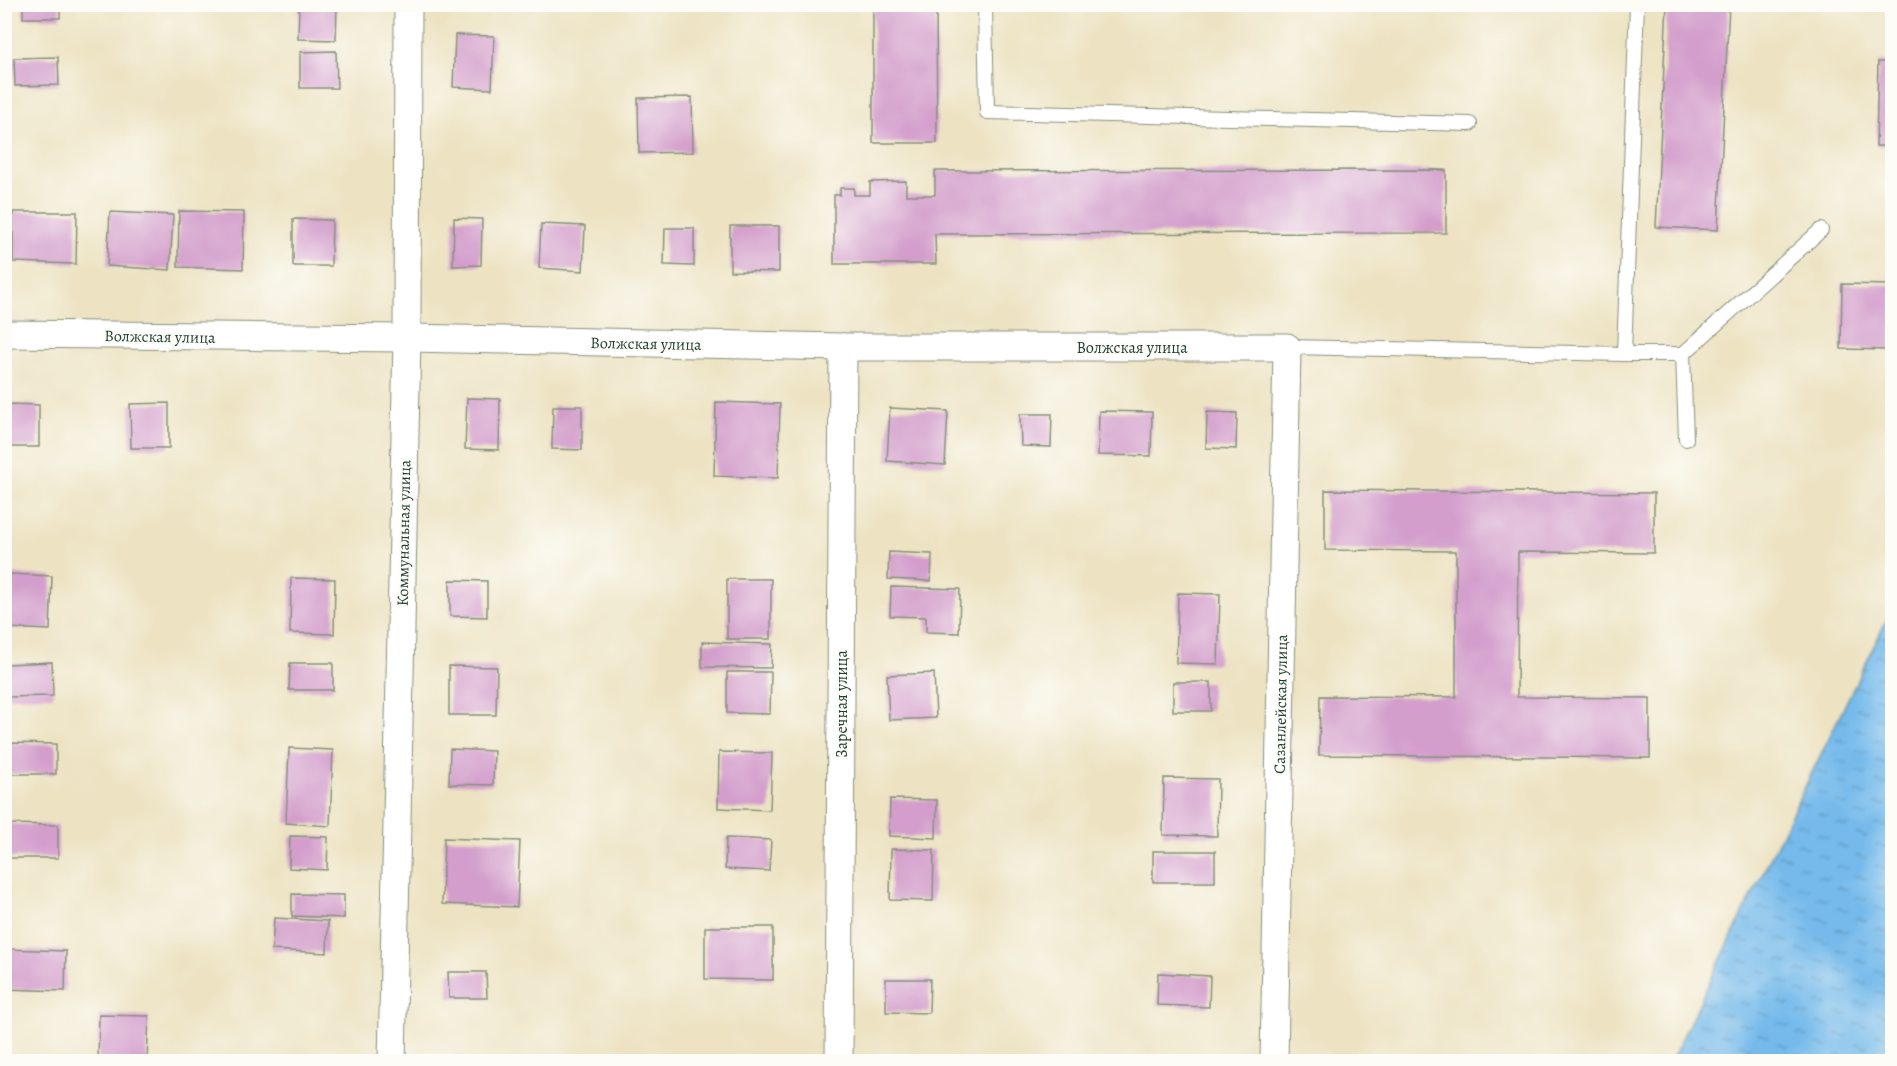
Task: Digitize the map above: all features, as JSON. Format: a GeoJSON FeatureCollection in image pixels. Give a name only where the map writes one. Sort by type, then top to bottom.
{"type":"FeatureCollection","features":[{"type":"Feature","properties":{"kind":"street","name":"Коммунальная улица"},"geometry":{"type":"LineString","coordinates":[[392,1062],[407,338],[408,4]]}},
{"type":"Feature","properties":{"kind":"street","name":"Волжская улица"},"geometry":{"type":"LineString","coordinates":[[4,334],[843,346],[1287,347]]}},
{"type":"Feature","properties":{"kind":"street","name":"Заречная улица"},"geometry":{"type":"LineString","coordinates":[[839,1062],[843,346]]}},
{"type":"Feature","properties":{"kind":"street","name":"Сазанлейская улица"},"geometry":{"type":"LineString","coordinates":[[1274,1062],[1287,347]]}},
{"type":"Feature","properties":{"kind":"lane"},"geometry":{"type":"LineString","coordinates":[[985,4],[987,112],[1470,124]]}},
{"type":"Feature","properties":{"kind":"lane"},"geometry":{"type":"LineString","coordinates":[[1624,354],[1637,4]]}},
{"type":"Feature","properties":{"kind":"lane"},"geometry":{"type":"LineString","coordinates":[[1287,347],[1683,354],[1821,230]]}},
{"type":"Feature","properties":{"kind":"lane"},"geometry":{"type":"LineString","coordinates":[[1683,354],[1686,440]]}},
{"type":"Feature","properties":{"kind":"water"},"geometry":{"type":"Polygon","coordinates":[[[1892,609],[1892,1061],[1671,1061],[1892,609]]]}},
{"type":"Feature","properties":{"kind":"building"},"geometry":{"type":"Polygon","coordinates":[[[299,4],[337,4],[336,40],[298,39],[299,4]]]}},
{"type":"Feature","properties":{"kind":"building"},"geometry":{"type":"Polygon","coordinates":[[[873,4],[936,4],[937,143],[873,143],[873,4]]]}},
{"type":"Feature","properties":{"kind":"building"},"geometry":{"type":"Polygon","coordinates":[[[1667,4],[1729,4],[1718,230],[1656,227],[1667,4]]]}},
{"type":"Feature","properties":{"kind":"building"},"geometry":{"type":"Polygon","coordinates":[[[23,5],[60,5],[60,18],[23,18],[23,5]]]}},
{"type":"Feature","properties":{"kind":"building"},"geometry":{"type":"Polygon","coordinates":[[[741,5],[783,5],[783,7],[741,7],[741,5]]]}},
{"type":"Feature","properties":{"kind":"building"},"geometry":{"type":"Polygon","coordinates":[[[455,35],[494,36],[492,89],[453,87],[455,35]]]}},
{"type":"Feature","properties":{"kind":"building"},"geometry":{"type":"Polygon","coordinates":[[[336,51],[337,88],[300,88],[300,52],[336,51]]]}},
{"type":"Feature","properties":{"kind":"building"},"geometry":{"type":"Polygon","coordinates":[[[58,57],[59,85],[15,86],[14,58],[58,57]]]}},
{"type":"Feature","properties":{"kind":"building"},"geometry":{"type":"Polygon","coordinates":[[[1878,62],[1892,62],[1892,146],[1876,146],[1878,62]]]}},
{"type":"Feature","properties":{"kind":"building"},"geometry":{"type":"Polygon","coordinates":[[[692,97],[693,152],[639,153],[638,98],[692,97]]]}},
{"type":"Feature","properties":{"kind":"building"},"geometry":{"type":"Polygon","coordinates":[[[1446,170],[1446,233],[935,234],[936,264],[834,264],[834,195],[840,195],[840,188],[854,188],[854,195],[870,195],[870,182],[906,181],[906,195],[935,195],[935,171],[1446,170]]]}},
{"type":"Feature","properties":{"kind":"building"},"geometry":{"type":"Polygon","coordinates":[[[179,211],[244,212],[243,269],[178,267],[179,211]]]}},
{"type":"Feature","properties":{"kind":"building"},"geometry":{"type":"Polygon","coordinates":[[[13,212],[77,212],[76,264],[13,262],[13,212]]]}},
{"type":"Feature","properties":{"kind":"building"},"geometry":{"type":"Polygon","coordinates":[[[110,212],[173,215],[170,270],[107,266],[110,212]]]}},
{"type":"Feature","properties":{"kind":"building"},"geometry":{"type":"Polygon","coordinates":[[[454,218],[482,219],[481,265],[453,266],[454,218]]]}},
{"type":"Feature","properties":{"kind":"building"},"geometry":{"type":"Polygon","coordinates":[[[293,219],[332,220],[331,266],[293,266],[293,219]]]}},
{"type":"Feature","properties":{"kind":"building"},"geometry":{"type":"Polygon","coordinates":[[[541,224],[585,226],[583,271],[539,268],[541,224]]]}},
{"type":"Feature","properties":{"kind":"building"},"geometry":{"type":"Polygon","coordinates":[[[730,226],[779,226],[779,272],[730,271],[730,226]]]}},
{"type":"Feature","properties":{"kind":"building"},"geometry":{"type":"Polygon","coordinates":[[[665,228],[694,228],[694,266],[664,265],[665,228]]]}},
{"type":"Feature","properties":{"kind":"building"},"geometry":{"type":"Polygon","coordinates":[[[1842,284],[1892,285],[1892,350],[1841,349],[1842,284]]]}},
{"type":"Feature","properties":{"kind":"building"},"geometry":{"type":"Polygon","coordinates":[[[467,398],[500,399],[499,450],[465,449],[467,398]]]}},
{"type":"Feature","properties":{"kind":"building"},"geometry":{"type":"Polygon","coordinates":[[[716,402],[780,404],[778,478],[714,476],[716,402]]]}},
{"type":"Feature","properties":{"kind":"building"},"geometry":{"type":"Polygon","coordinates":[[[169,403],[169,448],[131,448],[130,404],[169,403]]]}},
{"type":"Feature","properties":{"kind":"building"},"geometry":{"type":"Polygon","coordinates":[[[8,404],[39,405],[39,447],[8,447],[8,404]]]}},
{"type":"Feature","properties":{"kind":"building"},"geometry":{"type":"Polygon","coordinates":[[[553,406],[582,406],[582,450],[552,449],[553,406]]]}},
{"type":"Feature","properties":{"kind":"building"},"geometry":{"type":"Polygon","coordinates":[[[890,408],[948,411],[945,465],[887,461],[890,408]]]}},
{"type":"Feature","properties":{"kind":"building"},"geometry":{"type":"Polygon","coordinates":[[[1099,411],[1152,412],[1151,456],[1098,455],[1099,411]]]}},
{"type":"Feature","properties":{"kind":"building"},"geometry":{"type":"Polygon","coordinates":[[[1207,412],[1237,413],[1236,449],[1206,448],[1207,412]]]}},
{"type":"Feature","properties":{"kind":"building"},"geometry":{"type":"Polygon","coordinates":[[[1020,414],[1052,414],[1051,447],[1021,446],[1020,414]]]}},
{"type":"Feature","properties":{"kind":"building"},"geometry":{"type":"Polygon","coordinates":[[[1325,490],[1654,493],[1654,553],[1518,552],[1517,697],[1650,698],[1650,758],[1319,755],[1320,696],[1456,697],[1456,551],[1325,550],[1325,490]]]}},
{"type":"Feature","properties":{"kind":"building"},"geometry":{"type":"Polygon","coordinates":[[[889,552],[932,554],[931,581],[888,579],[889,552]]]}},
{"type":"Feature","properties":{"kind":"building"},"geometry":{"type":"Polygon","coordinates":[[[9,574],[52,576],[50,630],[7,628],[9,574]]]}},
{"type":"Feature","properties":{"kind":"building"},"geometry":{"type":"Polygon","coordinates":[[[291,578],[335,579],[334,634],[290,633],[291,578]]]}},
{"type":"Feature","properties":{"kind":"building"},"geometry":{"type":"Polygon","coordinates":[[[727,579],[771,579],[771,639],[727,639],[727,579]]]}},
{"type":"Feature","properties":{"kind":"building"},"geometry":{"type":"Polygon","coordinates":[[[450,580],[487,581],[487,617],[450,616],[450,580]]]}},
{"type":"Feature","properties":{"kind":"building"},"geometry":{"type":"Polygon","coordinates":[[[891,587],[960,589],[959,633],[926,632],[926,617],[890,616],[891,587]]]}},
{"type":"Feature","properties":{"kind":"building"},"geometry":{"type":"Polygon","coordinates":[[[1178,593],[1220,594],[1218,664],[1176,663],[1178,593]]]}},
{"type":"Feature","properties":{"kind":"building"},"geometry":{"type":"Polygon","coordinates":[[[702,642],[772,644],[771,668],[702,667],[702,642]]]}},
{"type":"Feature","properties":{"kind":"building"},"geometry":{"type":"Polygon","coordinates":[[[52,662],[53,696],[6,697],[6,664],[52,662]]]}},
{"type":"Feature","properties":{"kind":"building"},"geometry":{"type":"Polygon","coordinates":[[[290,663],[333,663],[333,690],[289,690],[290,663]]]}},
{"type":"Feature","properties":{"kind":"building"},"geometry":{"type":"Polygon","coordinates":[[[449,666],[497,667],[496,715],[449,715],[449,666]]]}},
{"type":"Feature","properties":{"kind":"building"},"geometry":{"type":"Polygon","coordinates":[[[727,672],[771,672],[770,714],[727,713],[727,672]]]}},
{"type":"Feature","properties":{"kind":"building"},"geometry":{"type":"Polygon","coordinates":[[[934,673],[936,718],[889,720],[887,675],[934,673]]]}},
{"type":"Feature","properties":{"kind":"building"},"geometry":{"type":"Polygon","coordinates":[[[1173,682],[1211,682],[1211,711],[1173,711],[1173,682]]]}},
{"type":"Feature","properties":{"kind":"building"},"geometry":{"type":"Polygon","coordinates":[[[8,743],[56,744],[56,774],[8,774],[8,743]]]}},
{"type":"Feature","properties":{"kind":"building"},"geometry":{"type":"Polygon","coordinates":[[[289,748],[333,750],[330,826],[286,823],[289,748]]]}},
{"type":"Feature","properties":{"kind":"building"},"geometry":{"type":"Polygon","coordinates":[[[450,749],[494,751],[493,785],[449,784],[450,749]]]}},
{"type":"Feature","properties":{"kind":"building"},"geometry":{"type":"Polygon","coordinates":[[[719,752],[772,753],[770,810],[718,808],[719,752]]]}},
{"type":"Feature","properties":{"kind":"building"},"geometry":{"type":"Polygon","coordinates":[[[1164,778],[1218,779],[1217,836],[1163,835],[1164,778]]]}},
{"type":"Feature","properties":{"kind":"building"},"geometry":{"type":"Polygon","coordinates":[[[890,799],[937,800],[936,838],[889,836],[890,799]]]}},
{"type":"Feature","properties":{"kind":"building"},"geometry":{"type":"Polygon","coordinates":[[[5,824],[58,825],[58,858],[5,858],[5,824]]]}},
{"type":"Feature","properties":{"kind":"building"},"geometry":{"type":"Polygon","coordinates":[[[290,836],[328,837],[327,870],[289,868],[290,836]]]}},
{"type":"Feature","properties":{"kind":"building"},"geometry":{"type":"Polygon","coordinates":[[[444,838],[520,841],[517,907],[442,904],[444,838]]]}},
{"type":"Feature","properties":{"kind":"building"},"geometry":{"type":"Polygon","coordinates":[[[726,838],[771,840],[769,871],[725,869],[726,838]]]}},
{"type":"Feature","properties":{"kind":"building"},"geometry":{"type":"Polygon","coordinates":[[[891,849],[934,850],[933,901],[890,900],[891,849]]]}},
{"type":"Feature","properties":{"kind":"building"},"geometry":{"type":"Polygon","coordinates":[[[1153,851],[1215,851],[1215,882],[1153,882],[1153,851]]]}},
{"type":"Feature","properties":{"kind":"building"},"geometry":{"type":"Polygon","coordinates":[[[292,894],[344,895],[344,918],[292,916],[292,894]]]}},
{"type":"Feature","properties":{"kind":"building"},"geometry":{"type":"Polygon","coordinates":[[[274,918],[328,921],[327,953],[272,950],[274,918]]]}},
{"type":"Feature","properties":{"kind":"building"},"geometry":{"type":"Polygon","coordinates":[[[705,927],[773,927],[773,980],[705,979],[705,927]]]}},
{"type":"Feature","properties":{"kind":"building"},"geometry":{"type":"Polygon","coordinates":[[[5,949],[66,951],[65,991],[4,989],[5,949]]]}},
{"type":"Feature","properties":{"kind":"building"},"geometry":{"type":"Polygon","coordinates":[[[448,972],[486,972],[487,998],[449,998],[448,972]]]}},
{"type":"Feature","properties":{"kind":"building"},"geometry":{"type":"Polygon","coordinates":[[[1158,973],[1210,976],[1209,1007],[1157,1005],[1158,973]]]}},
{"type":"Feature","properties":{"kind":"building"},"geometry":{"type":"Polygon","coordinates":[[[886,979],[930,979],[929,1013],[886,1012],[886,979]]]}},
{"type":"Feature","properties":{"kind":"building"},"geometry":{"type":"Polygon","coordinates":[[[99,1015],[149,1016],[147,1062],[98,1062],[99,1015]]]}}]}
